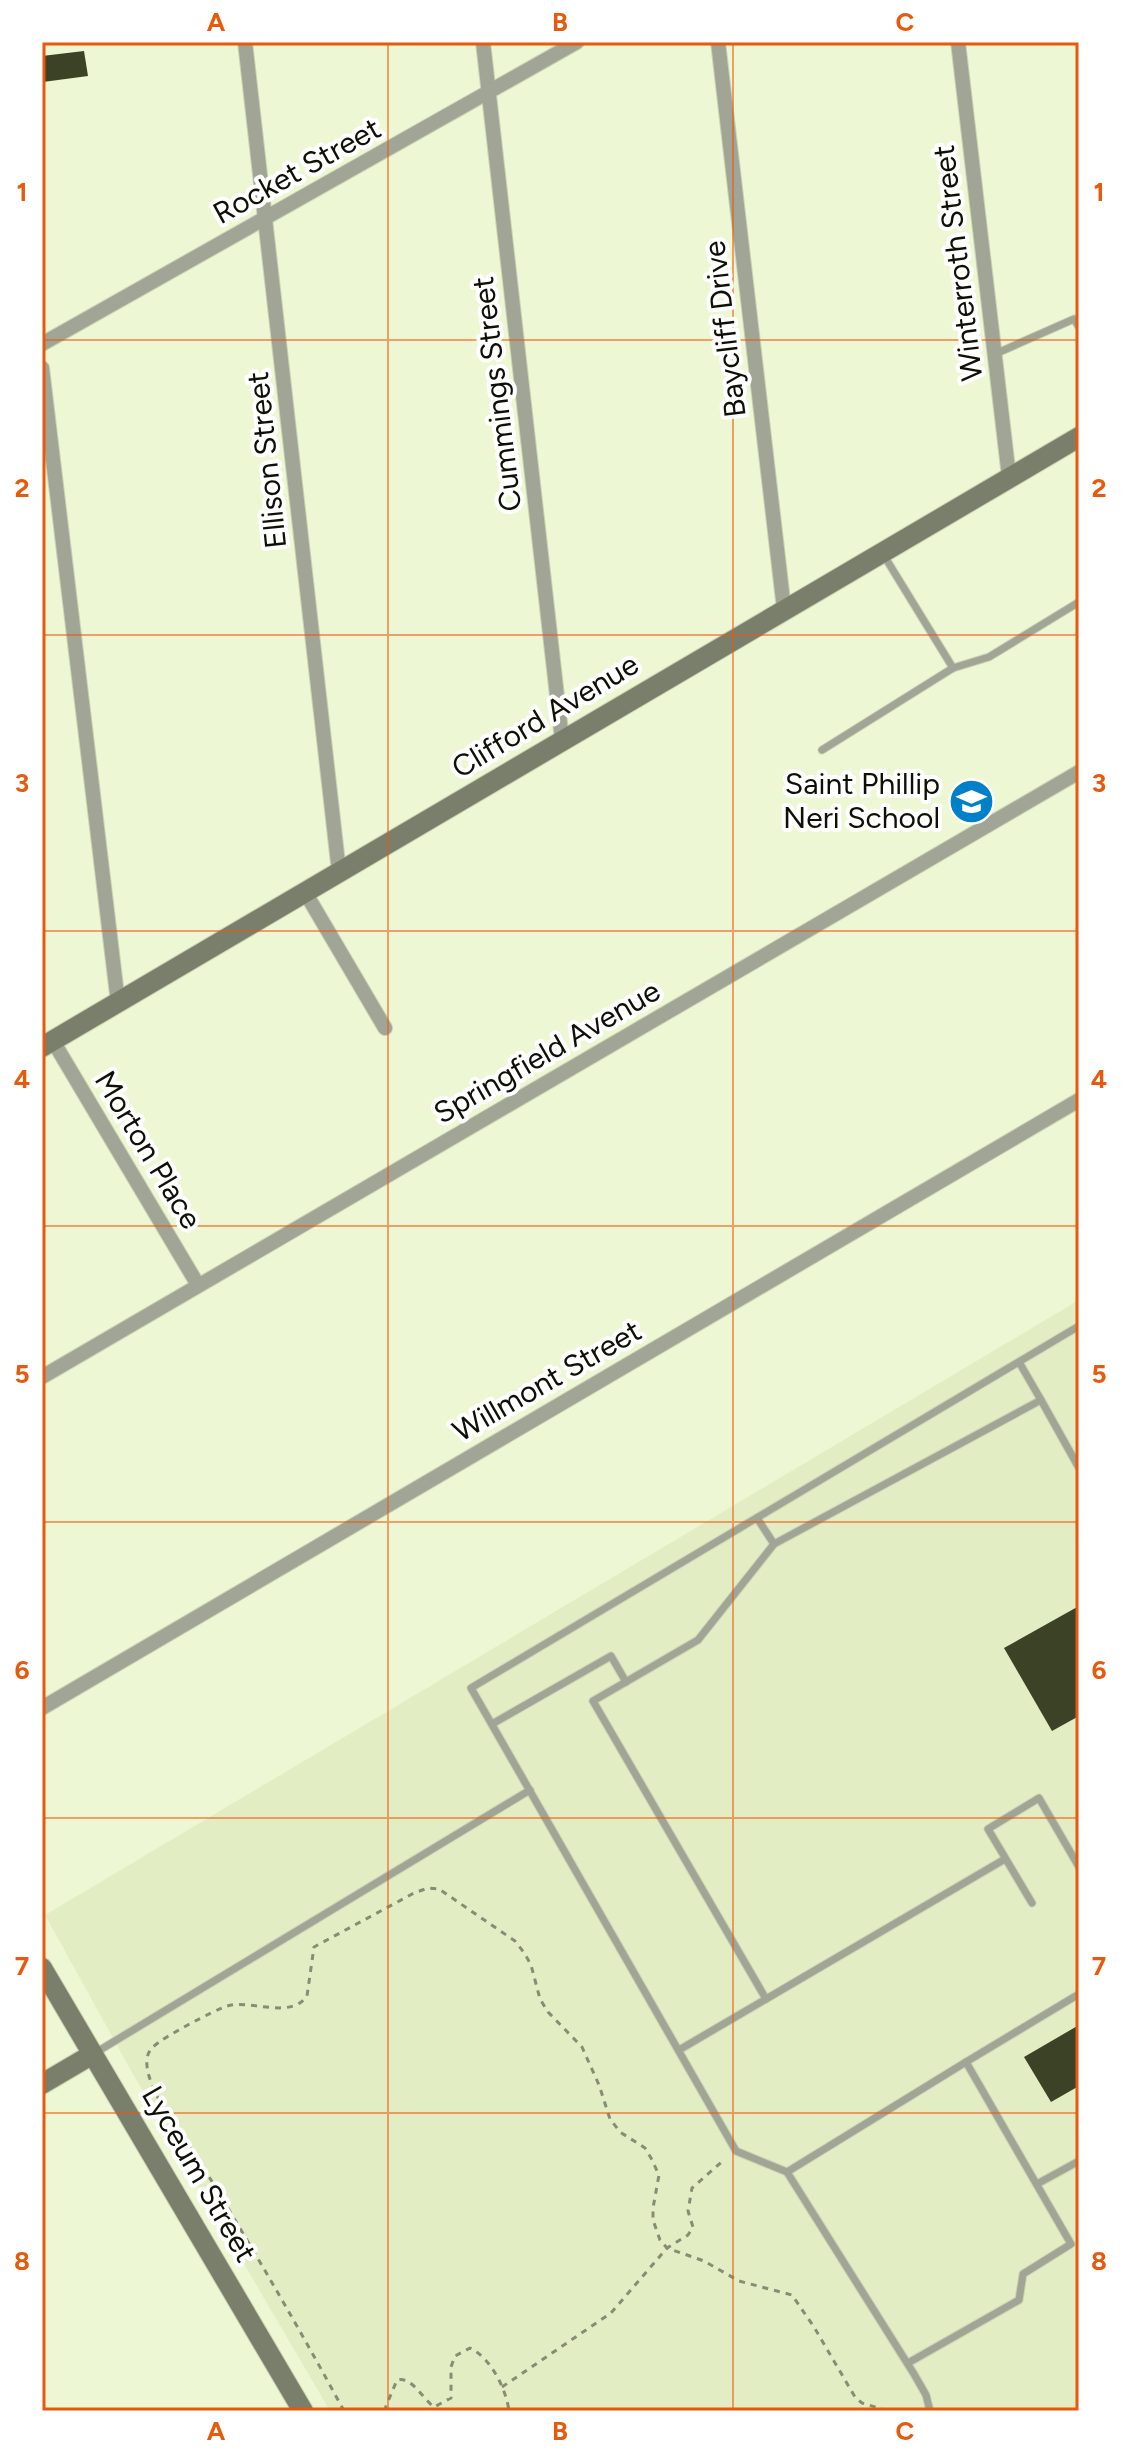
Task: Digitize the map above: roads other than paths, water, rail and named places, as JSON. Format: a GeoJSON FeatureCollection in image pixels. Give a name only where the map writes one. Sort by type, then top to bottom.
{"type":"FeatureCollection","features":[{"type":"Feature","properties":{"kind":"main road","name":"Clifford Avenue"},"geometry":{"type":"LineString","coordinates":[[48,1044],[1079,437]]}},
{"type":"Feature","properties":{"kind":"main road","name":"Lyceum Street"},"geometry":{"type":"LineString","coordinates":[[42,1968],[303,2411]]}},
{"type":"Feature","properties":{"kind":"main road"},"geometry":{"type":"LineString","coordinates":[[42,2084],[93,2054]]}},
{"type":"Feature","properties":{"kind":"street","name":"Ellison Street"},"geometry":{"type":"LineString","coordinates":[[245,42],[339,872]]}},
{"type":"Feature","properties":{"kind":"street","name":"Cummings Street"},"geometry":{"type":"LineString","coordinates":[[483,42],[562,740]]}},
{"type":"Feature","properties":{"kind":"street","name":"Rocket Street"},"geometry":{"type":"LineString","coordinates":[[42,344],[577,42]]}},
{"type":"Feature","properties":{"kind":"street","name":"Baycliff Drive"},"geometry":{"type":"LineString","coordinates":[[718,42],[784,609]]}},
{"type":"Feature","properties":{"kind":"street","name":"Winterroth Street"},"geometry":{"type":"LineString","coordinates":[[958,42],[1009,477]]}},
{"type":"Feature","properties":{"kind":"street"},"geometry":{"type":"LineString","coordinates":[[42,368],[118,1003]]}},
{"type":"Feature","properties":{"kind":"street","name":"Springfield Avenue"},"geometry":{"type":"LineString","coordinates":[[42,1377],[1079,772]]}},
{"type":"Feature","properties":{"kind":"street"},"geometry":{"type":"LineString","coordinates":[[305,892],[385,1028]]}},
{"type":"Feature","properties":{"kind":"street","name":"Morton Place"},"geometry":{"type":"LineString","coordinates":[[48,1044],[198,1285]]}},
{"type":"Feature","properties":{"kind":"street","name":"Willmont Street"},"geometry":{"type":"LineString","coordinates":[[42,1708],[1079,1100]]}},
{"type":"Feature","properties":{"kind":"lane"},"geometry":{"type":"LineString","coordinates":[[995,354],[1074,319],[1079,327]]}},
{"type":"Feature","properties":{"kind":"lane"},"geometry":{"type":"LineString","coordinates":[[882,552],[953,668]]}},
{"type":"Feature","properties":{"kind":"lane"},"geometry":{"type":"LineString","coordinates":[[822,750],[953,668],[989,657],[1079,602]]}},
{"type":"Feature","properties":{"kind":"lane"},"geometry":{"type":"LineString","coordinates":[[930,2411],[926,2395],[908,2363],[787,2172],[736,2151],[471,1688],[1079,1326]]}},
{"type":"Feature","properties":{"kind":"lane"},"geometry":{"type":"LineString","coordinates":[[1019,1362],[1079,1468]]}},
{"type":"Feature","properties":{"kind":"lane"},"geometry":{"type":"LineString","coordinates":[[766,1999],[593,1701],[698,1640],[774,1544],[1041,1400]]}},
{"type":"Feature","properties":{"kind":"lane"},"geometry":{"type":"LineString","coordinates":[[757,1518],[774,1544]]}},
{"type":"Feature","properties":{"kind":"lane"},"geometry":{"type":"LineString","coordinates":[[492,1724],[611,1656],[626,1682]]}},
{"type":"Feature","properties":{"kind":"lane"},"geometry":{"type":"LineString","coordinates":[[93,2054],[530,1790]]}},
{"type":"Feature","properties":{"kind":"lane"},"geometry":{"type":"LineString","coordinates":[[1032,1903],[988,1829],[1039,1798],[1079,1867]]}},
{"type":"Feature","properties":{"kind":"lane"},"geometry":{"type":"LineString","coordinates":[[679,2050],[1005,1859]]}},
{"type":"Feature","properties":{"kind":"lane"},"geometry":{"type":"LineString","coordinates":[[787,2172],[1079,1994]]}},
{"type":"Feature","properties":{"kind":"lane"},"geometry":{"type":"LineString","coordinates":[[908,2363],[1019,2300],[1023,2274],[1071,2244],[966,2062]]}},
{"type":"Feature","properties":{"kind":"lane"},"geometry":{"type":"LineString","coordinates":[[1037,2184],[1079,2161]]}},
{"type":"Feature","properties":{"kind":"place","name":"Saint Phillip Neri School"},"geometry":{"type":"Point","coordinates":[971,801]}}]}
